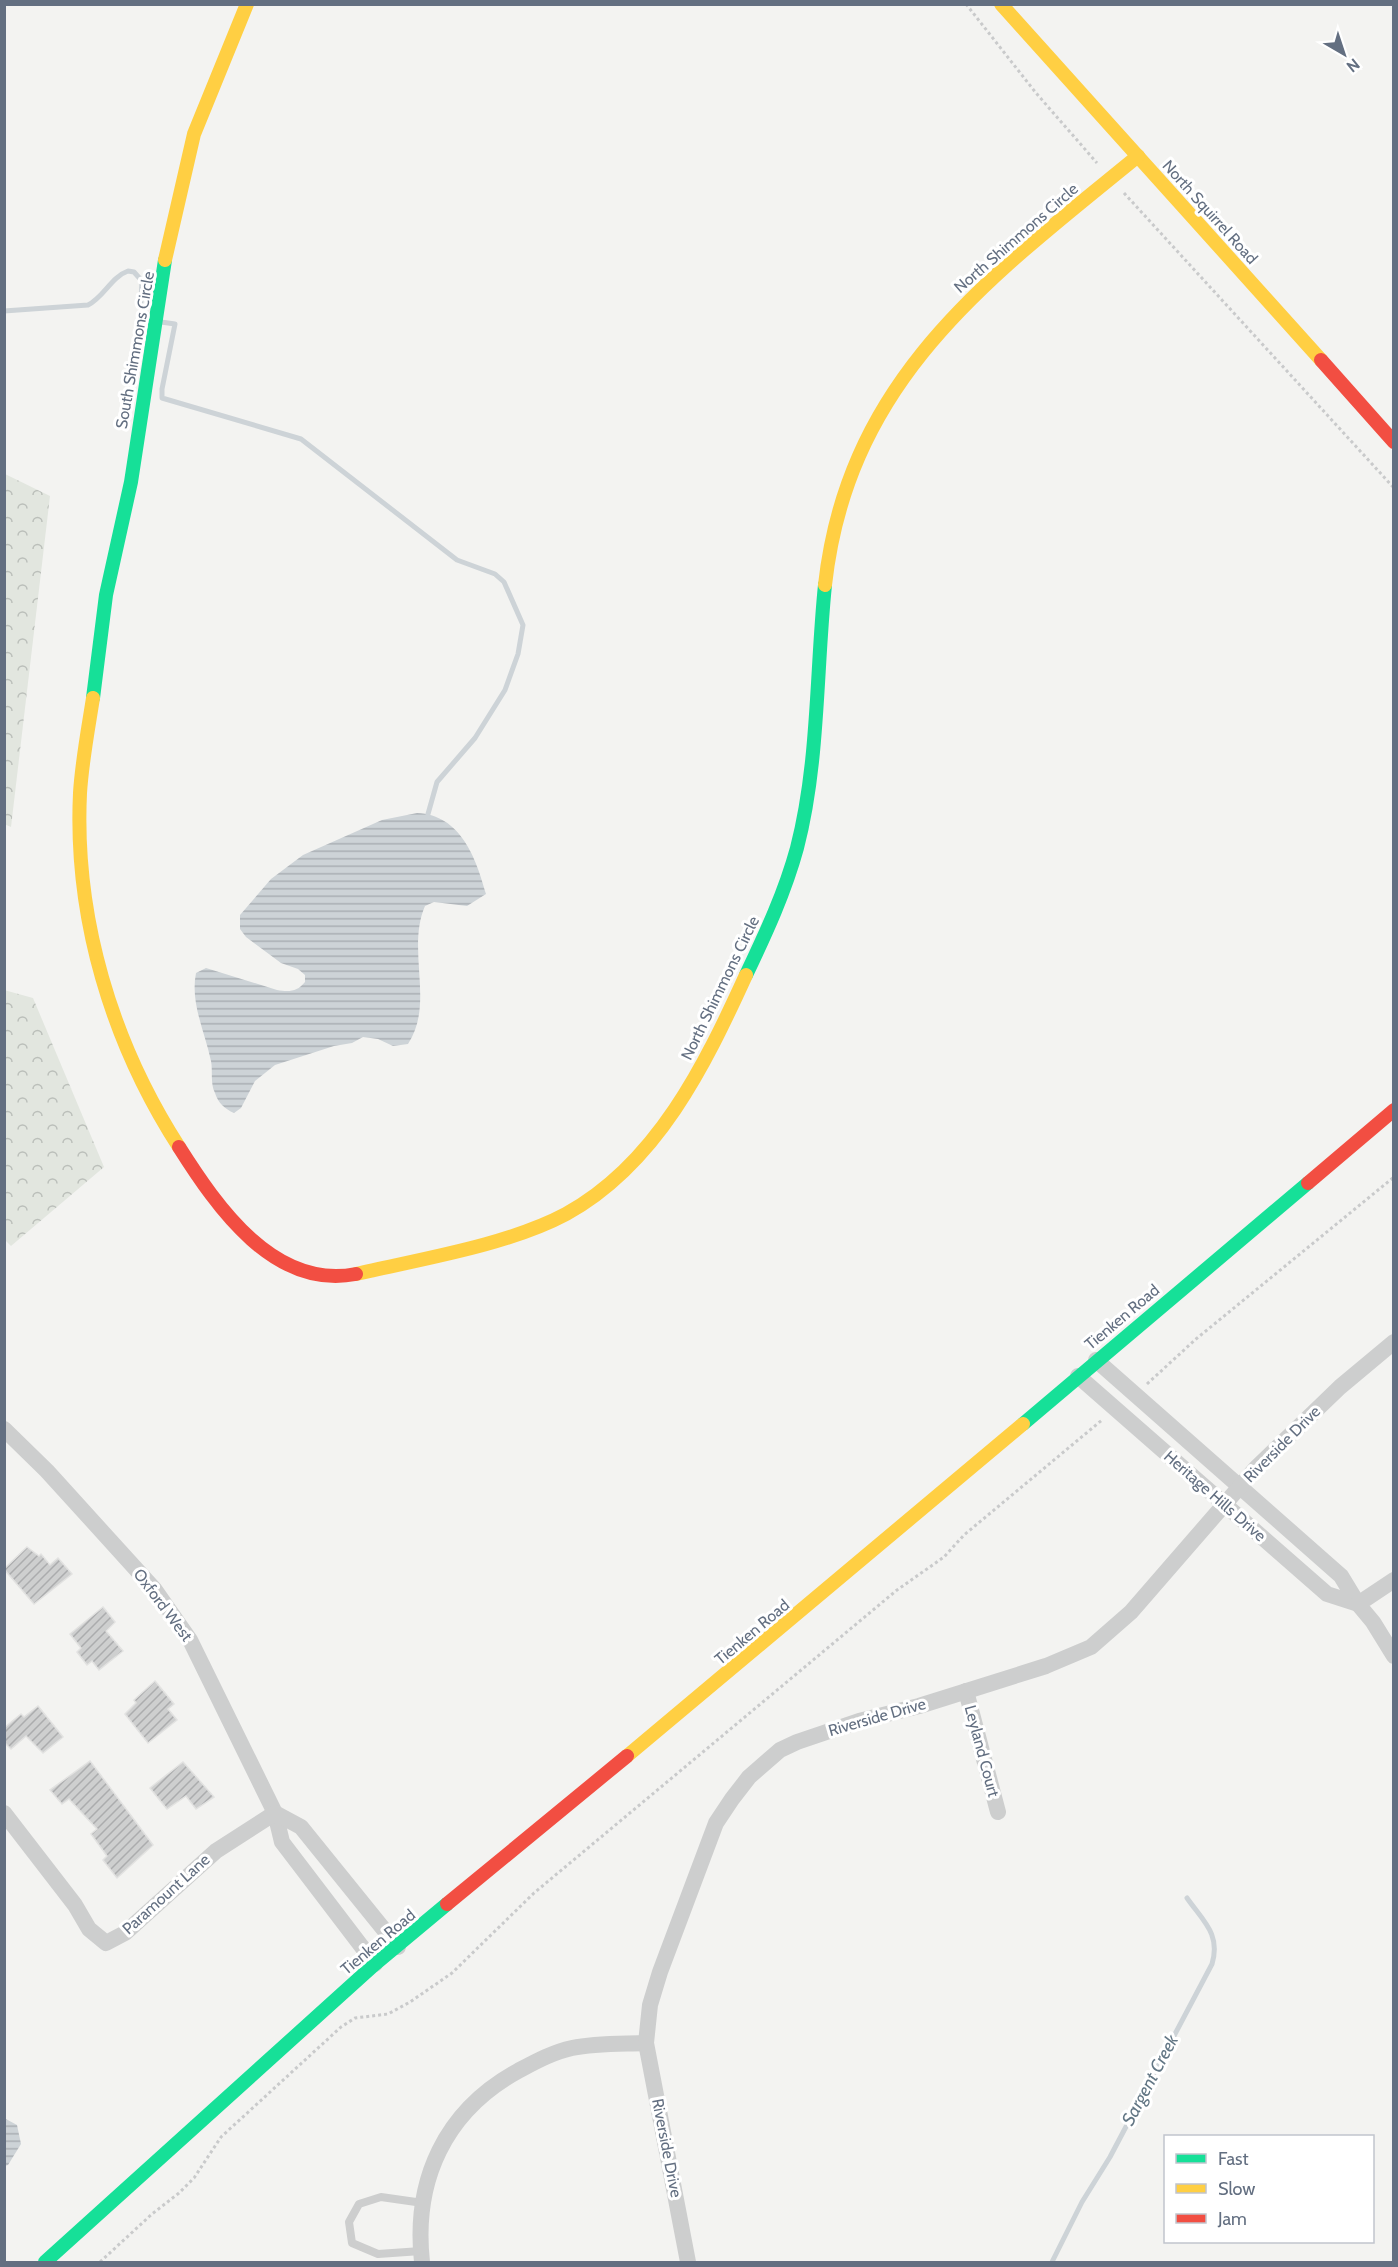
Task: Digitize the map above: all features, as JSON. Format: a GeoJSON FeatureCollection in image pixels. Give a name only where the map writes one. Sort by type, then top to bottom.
{"type":"FeatureCollection","features":[{"type":"Feature","properties":{"kind":"street","name":"South Shimmons Circle"},"geometry":{"type":"LineString","coordinates":[[90,711],[99,660],[105,598],[132,477],[140,411],[189,152],[209,91],[247,4]]}},
{"type":"Feature","properties":{"kind":"street","name":"North Squirrel Road"},"geometry":{"type":"LineString","coordinates":[[1001,4],[1394,442]]}},
{"type":"Feature","properties":{"kind":"street","name":"North Shimmons Circle"},"geometry":{"type":"LineString","coordinates":[[90,711],[80,806],[81,845],[88,910],[110,1002],[123,1044],[142,1087],[207,1189],[242,1230],[271,1258],[336,1276],[403,1264],[485,1244],[568,1213],[615,1180],[655,1140],[711,1051],[776,912],[797,846],[812,754],[828,555],[838,511],[855,460],[895,384],[929,340],[990,278],[1138,156]]}},
{"type":"Feature","properties":{"kind":"street","name":"Tienken Road"},"geometry":{"type":"LineString","coordinates":[[45,2262],[375,1964],[838,1581],[1096,1360],[1394,1110]]}},
{"type":"Feature","properties":{"kind":"street","name":"Riverside Drive"},"geometry":{"type":"LineString","coordinates":[[688,2262],[646,2043],[650,2006],[660,1972],[716,1823],[749,1777],[780,1750],[797,1742],[859,1721],[1046,1666],[1091,1647],[1131,1612],[1239,1487],[1302,1422],[1394,1341]]}},
{"type":"Feature","properties":{"kind":"street","name":"Heritage Hills Drive"},"geometry":{"type":"LineString","coordinates":[[1096,1360],[1341,1576],[1394,1656]]}},
{"type":"Feature","properties":{"kind":"street","name":"Heritage Hills Drive"},"geometry":{"type":"LineString","coordinates":[[1078,1376],[1327,1594],[1358,1604]]}},
{"type":"Feature","properties":{"kind":"street","name":"Oxford West"},"geometry":{"type":"LineString","coordinates":[[4,1429],[47,1471],[155,1590],[195,1649],[275,1813],[282,1842],[375,1964]]}},
{"type":"Feature","properties":{"kind":"street"},"geometry":{"type":"LineString","coordinates":[[1358,1604],[1394,1580]]}},
{"type":"Feature","properties":{"kind":"street","name":"Leyland Court"},"geometry":{"type":"LineString","coordinates":[[966,1691],[998,1812]]}},
{"type":"Feature","properties":{"kind":"street","name":"Paramount Lane"},"geometry":{"type":"LineString","coordinates":[[4,1813],[75,1905],[89,1929],[106,1943],[125,1933],[216,1851],[275,1813]]}},
{"type":"Feature","properties":{"kind":"street"},"geometry":{"type":"LineString","coordinates":[[275,1813],[301,1827],[398,1947]]}},
{"type":"Feature","properties":{"kind":"street"},"geometry":{"type":"LineString","coordinates":[[422,2257],[419,2220],[423,2203],[439,2148],[464,2110],[504,2078],[536,2061],[571,2049],[605,2044],[646,2043]]}},
{"type":"Feature","properties":{"kind":"lane"},"geometry":{"type":"LineString","coordinates":[[422,2257],[378,2254],[352,2243],[349,2222],[359,2204],[381,2197],[423,2203]]}},
{"type":"Feature","properties":{"kind":"path"},"geometry":{"type":"LineString","coordinates":[[966,4],[1036,93],[1102,168]]}},
{"type":"Feature","properties":{"kind":"path"},"geometry":{"type":"LineString","coordinates":[[1119,187],[1394,488]]}},
{"type":"Feature","properties":{"kind":"path"},"geometry":{"type":"LineString","coordinates":[[1135,1394],[1196,1339],[1394,1177]]}},
{"type":"Feature","properties":{"kind":"path"},"geometry":{"type":"LineString","coordinates":[[100,2262],[152,2214],[179,2193],[194,2178],[221,2137],[341,2027],[355,2018],[396,2010],[452,1973],[534,1893],[897,1590],[944,1557],[964,1535],[1116,1409]]}},
{"type":"Feature","properties":{"kind":"green space"},"geometry":{"type":"Polygon","coordinates":[[[5,474],[50,496],[11,827],[4,824],[5,474]]]}},
{"type":"Feature","properties":{"kind":"green space"},"geometry":{"type":"Polygon","coordinates":[[[4,990],[33,998],[104,1167],[11,1246],[4,1239],[4,990]]]}},
{"type":"Feature","properties":{"kind":"shaded area"},"geometry":{"type":"Polygon","coordinates":[[[417,813],[445,821],[456,830],[471,853],[486,894],[467,906],[434,902],[425,906],[418,940],[419,1011],[416,1028],[408,1044],[393,1046],[378,1039],[363,1037],[352,1043],[334,1046],[275,1065],[255,1081],[241,1108],[234,1113],[228,1110],[218,1100],[213,1089],[211,1061],[195,995],[196,973],[206,968],[277,990],[289,991],[299,988],[305,982],[305,975],[298,969],[281,963],[246,937],[240,929],[240,915],[271,879],[303,855],[382,820],[417,813]]]}},
{"type":"Feature","properties":{"kind":"shaded area"},"geometry":{"type":"Polygon","coordinates":[[[4,2118],[17,2125],[21,2144],[8,2165],[5,2166],[4,2118]]]}},
{"type":"Feature","properties":{"kind":"building"},"geometry":{"type":"Polygon","coordinates":[[[27,1547],[39,1556],[41,1554],[50,1565],[58,1558],[72,1574],[34,1604],[4,1569],[27,1547]]]}},
{"type":"Feature","properties":{"kind":"building"},"geometry":{"type":"Polygon","coordinates":[[[103,1607],[115,1622],[106,1631],[123,1651],[99,1670],[92,1661],[87,1665],[77,1652],[81,1648],[70,1634],[103,1607]]]}},
{"type":"Feature","properties":{"kind":"building"},"geometry":{"type":"Polygon","coordinates":[[[155,1681],[174,1704],[168,1709],[177,1720],[148,1743],[125,1714],[136,1703],[134,1700],[155,1681]]]}},
{"type":"Feature","properties":{"kind":"building"},"geometry":{"type":"Polygon","coordinates":[[[38,1706],[63,1737],[43,1753],[26,1736],[11,1749],[4,1742],[4,1728],[21,1714],[24,1717],[38,1706]]]}},
{"type":"Feature","properties":{"kind":"building"},"geometry":{"type":"Polygon","coordinates":[[[90,1761],[153,1845],[117,1878],[103,1860],[107,1856],[91,1834],[97,1829],[69,1799],[62,1804],[50,1790],[90,1761]]]}},
{"type":"Feature","properties":{"kind":"building"},"geometry":{"type":"Polygon","coordinates":[[[183,1762],[214,1797],[196,1809],[186,1796],[167,1809],[150,1788],[183,1762]]]}},
{"type":"Feature","properties":{"kind":"waterway"},"geometry":{"type":"LineString","coordinates":[[4,311],[88,305],[128,271],[134,272],[142,281],[140,320],[149,321]]}},
{"type":"Feature","properties":{"kind":"waterway"},"geometry":{"type":"LineString","coordinates":[[161,322],[175,324],[162,398],[301,439],[457,560],[495,574],[504,582],[523,625],[518,654],[505,690],[475,738],[437,782],[428,814]]}},
{"type":"Feature","properties":{"kind":"waterway","name":"Sargent Creek"},"geometry":{"type":"LineString","coordinates":[[1052,2262],[1082,2202],[1110,2157],[1212,1964],[1214,1944],[1209,1928],[1187,1898]]}},
{"type":"Feature","properties":{"kind":"traffic: fast"},"geometry":{"type":"LineString","coordinates":[[93,698],[106,595],[131,482],[165,260]]}},
{"type":"Feature","properties":{"kind":"traffic: fast"},"geometry":{"type":"LineString","coordinates":[[746,975],[787,880],[804,816],[813,750],[825,585]]}},
{"type":"Feature","properties":{"kind":"traffic: fast"},"geometry":{"type":"LineString","coordinates":[[1023,1424],[1308,1183]]}},
{"type":"Feature","properties":{"kind":"traffic: fast"},"geometry":{"type":"LineString","coordinates":[[45,2262],[375,1964],[447,1904]]}},
{"type":"Feature","properties":{"kind":"traffic: slow"},"geometry":{"type":"LineString","coordinates":[[165,260],[194,134],[247,4]]}},
{"type":"Feature","properties":{"kind":"traffic: slow"},"geometry":{"type":"LineString","coordinates":[[1001,4],[1321,360]]}},
{"type":"Feature","properties":{"kind":"traffic: slow"},"geometry":{"type":"LineString","coordinates":[[825,585],[839,512],[863,448],[895,390],[934,339],[980,291],[1029,245],[1138,156]]}},
{"type":"Feature","properties":{"kind":"traffic: slow"},"geometry":{"type":"LineString","coordinates":[[93,698],[80,793],[80,840],[91,933],[102,978],[134,1065],[179,1147]]}},
{"type":"Feature","properties":{"kind":"traffic: slow"},"geometry":{"type":"LineString","coordinates":[[356,1274],[464,1250],[518,1234],[566,1214],[598,1193],[627,1168],[675,1110],[713,1043],[746,975]]}},
{"type":"Feature","properties":{"kind":"traffic: slow"},"geometry":{"type":"LineString","coordinates":[[627,1756],[1023,1424]]}},
{"type":"Feature","properties":{"kind":"traffic: jam"},"geometry":{"type":"LineString","coordinates":[[1321,360],[1394,442]]}},
{"type":"Feature","properties":{"kind":"traffic: jam"},"geometry":{"type":"LineString","coordinates":[[1308,1183],[1394,1110]]}},
{"type":"Feature","properties":{"kind":"traffic: jam"},"geometry":{"type":"LineString","coordinates":[[179,1147],[230,1218],[274,1257],[299,1269],[326,1276],[356,1274]]}},
{"type":"Feature","properties":{"kind":"traffic: jam"},"geometry":{"type":"LineString","coordinates":[[447,1904],[627,1756]]}}]}
